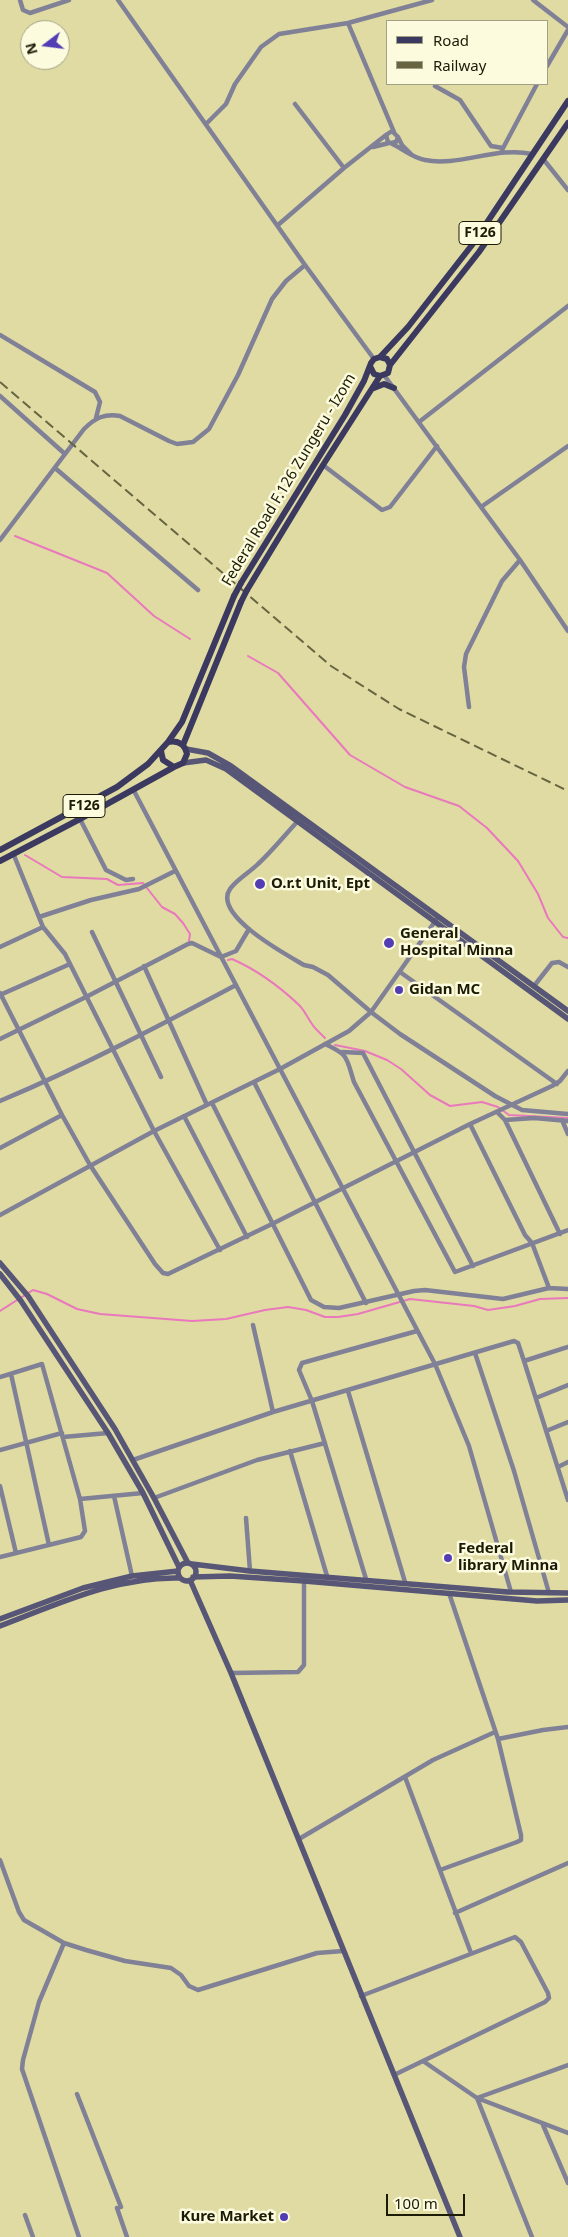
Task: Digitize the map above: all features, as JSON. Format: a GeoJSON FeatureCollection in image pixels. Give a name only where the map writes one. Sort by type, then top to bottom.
{"type":"FeatureCollection","features":[{"type":"Feature","properties":{"kind":"main road","name":"F126"},"geometry":{"type":"LineString","coordinates":[[371,368],[377,358],[392,346],[452,272],[568,101]]}},
{"type":"Feature","properties":{"kind":"main road","name":"F126"},"geometry":{"type":"LineString","coordinates":[[382,376],[388,373],[390,365],[474,259],[568,123]]}},
{"type":"Feature","properties":{"kind":"main road"},"geometry":{"type":"LineString","coordinates":[[377,358],[387,359],[390,365]]}},
{"type":"Feature","properties":{"kind":"main road"},"geometry":{"type":"LineString","coordinates":[[371,368],[374,374],[382,376]]}},
{"type":"Feature","properties":{"kind":"main road","name":"Federal Road F.126 Zungeru - Izom"},"geometry":{"type":"LineString","coordinates":[[168,742],[182,722],[234,596],[345,415],[371,368]]}},
{"type":"Feature","properties":{"kind":"main road","name":"Federal Road F.126 Zungeru - Izom"},"geometry":{"type":"LineString","coordinates":[[185,747],[247,590],[323,465],[382,376]]}},
{"type":"Feature","properties":{"kind":"main road"},"geometry":{"type":"LineString","coordinates":[[373,388],[384,384],[394,388]]}},
{"type":"Feature","properties":{"kind":"main road"},"geometry":{"type":"LineString","coordinates":[[168,742],[174,741],[185,747],[208,754],[231,766],[568,1011]]}},
{"type":"Feature","properties":{"kind":"main road","name":"F126"},"geometry":{"type":"LineString","coordinates":[[0,850],[117,787],[148,764],[168,742]]}},
{"type":"Feature","properties":{"kind":"main road","name":"F126"},"geometry":{"type":"LineString","coordinates":[[0,861],[184,762],[186,758],[185,747]]}},
{"type":"Feature","properties":{"kind":"main road"},"geometry":{"type":"LineString","coordinates":[[161,751],[166,763],[174,767]]}},
{"type":"Feature","properties":{"kind":"main road"},"geometry":{"type":"LineString","coordinates":[[184,762],[206,760],[226,769],[434,923],[568,1019]]}},
{"type":"Feature","properties":{"kind":"main road"},"geometry":{"type":"LineString","coordinates":[[0,1263],[28,1296],[133,1460],[190,1564],[195,1569],[192,1579],[460,2237]]}},
{"type":"Feature","properties":{"kind":"main road"},"geometry":{"type":"LineString","coordinates":[[0,1274],[21,1301],[108,1433],[143,1493],[179,1569],[180,1578]]}},
{"type":"Feature","properties":{"kind":"main road"},"geometry":{"type":"LineString","coordinates":[[0,1619],[83,1588],[132,1576],[179,1569],[190,1564],[250,1572],[327,1576],[512,1592],[568,1594]]}},
{"type":"Feature","properties":{"kind":"main road"},"geometry":{"type":"LineString","coordinates":[[0,1626],[106,1588],[151,1579],[192,1579],[230,1576],[537,1601],[568,1600]]}},
{"type":"Feature","properties":{"kind":"street"},"geometry":{"type":"LineString","coordinates":[[20,0],[23,10],[30,13],[69,0]]}},
{"type":"Feature","properties":{"kind":"street"},"geometry":{"type":"LineString","coordinates":[[118,0],[305,265],[377,358]]}},
{"type":"Feature","properties":{"kind":"street"},"geometry":{"type":"LineString","coordinates":[[206,124],[226,104],[235,84],[265,42],[279,34],[348,23],[432,0]]}},
{"type":"Feature","properties":{"kind":"street"},"geometry":{"type":"LineString","coordinates":[[533,0],[568,28],[548,64]]}},
{"type":"Feature","properties":{"kind":"street"},"geometry":{"type":"LineString","coordinates":[[348,23],[394,132],[415,158]]}},
{"type":"Feature","properties":{"kind":"street"},"geometry":{"type":"LineString","coordinates":[[501,151],[536,85]]}},
{"type":"Feature","properties":{"kind":"street"},"geometry":{"type":"LineString","coordinates":[[435,86],[458,97],[491,146],[501,151]]}},
{"type":"Feature","properties":{"kind":"street"},"geometry":{"type":"LineString","coordinates":[[295,104],[344,168]]}},
{"type":"Feature","properties":{"kind":"street"},"geometry":{"type":"LineString","coordinates":[[388,115],[386,140],[415,158],[436,162],[501,151],[532,154]]}},
{"type":"Feature","properties":{"kind":"street"},"geometry":{"type":"LineString","coordinates":[[278,225],[344,168],[387,134],[394,132]]}},
{"type":"Feature","properties":{"kind":"street"},"geometry":{"type":"LineString","coordinates":[[369,148],[396,142],[398,137]]}},
{"type":"Feature","properties":{"kind":"street"},"geometry":{"type":"LineString","coordinates":[[544,160],[568,190]]}},
{"type":"Feature","properties":{"kind":"street"},"geometry":{"type":"LineString","coordinates":[[0,540],[84,429],[96,418],[113,414],[120,416],[177,444],[186,444],[200,438],[217,416],[238,375],[272,299],[286,281],[305,265]]}},
{"type":"Feature","properties":{"kind":"street"},"geometry":{"type":"LineString","coordinates":[[419,422],[568,306]]}},
{"type":"Feature","properties":{"kind":"street"},"geometry":{"type":"LineString","coordinates":[[0,334],[95,392],[100,402],[96,418]]}},
{"type":"Feature","properties":{"kind":"street"},"geometry":{"type":"LineString","coordinates":[[382,376],[394,388],[437,446],[520,560],[566,625],[568,631]]}},
{"type":"Feature","properties":{"kind":"street"},"geometry":{"type":"LineString","coordinates":[[0,396],[65,454]]}},
{"type":"Feature","properties":{"kind":"street"},"geometry":{"type":"LineString","coordinates":[[323,465],[382,510],[390,506],[437,446]]}},
{"type":"Feature","properties":{"kind":"street"},"geometry":{"type":"LineString","coordinates":[[480,507],[568,446]]}},
{"type":"Feature","properties":{"kind":"street"},"geometry":{"type":"LineString","coordinates":[[55,468],[198,590]]}},
{"type":"Feature","properties":{"kind":"street"},"geometry":{"type":"LineString","coordinates":[[469,707],[464,667],[466,654],[502,581],[520,560]]}},
{"type":"Feature","properties":{"kind":"street"},"geometry":{"type":"LineString","coordinates":[[133,789],[400,1294],[435,1364],[468,1446],[512,1592]]}},
{"type":"Feature","properties":{"kind":"street"},"geometry":{"type":"LineString","coordinates":[[80,819],[106,870],[126,880],[133,879]]}},
{"type":"Feature","properties":{"kind":"street"},"geometry":{"type":"LineString","coordinates":[[297,822],[259,864],[228,891],[228,905],[249,929],[304,965],[313,967],[328,976],[371,1012],[439,1060],[510,1105],[522,1110],[568,1114]]}},
{"type":"Feature","properties":{"kind":"street"},"geometry":{"type":"LineString","coordinates":[[13,853],[43,927],[56,942],[70,964],[154,1131],[220,1250]]}},
{"type":"Feature","properties":{"kind":"street"},"geometry":{"type":"LineString","coordinates":[[39,917],[91,900],[143,887],[175,871]]}},
{"type":"Feature","properties":{"kind":"street"},"geometry":{"type":"LineString","coordinates":[[0,1206],[2,1214],[154,1131],[280,1069],[349,1031],[371,1012],[438,916]]}},
{"type":"Feature","properties":{"kind":"street"},"geometry":{"type":"LineString","coordinates":[[0,947],[43,927]]}},
{"type":"Feature","properties":{"kind":"street"},"geometry":{"type":"LineString","coordinates":[[0,1039],[190,943],[221,957],[236,950],[249,929]]}},
{"type":"Feature","properties":{"kind":"street"},"geometry":{"type":"LineString","coordinates":[[92,932],[161,1077]]}},
{"type":"Feature","properties":{"kind":"street"},"geometry":{"type":"LineString","coordinates":[[534,986],[552,963],[559,962],[568,967]]}},
{"type":"Feature","properties":{"kind":"street"},"geometry":{"type":"LineString","coordinates":[[70,964],[0,994],[90,1165],[155,1264],[163,1272],[174,1272],[220,1250],[416,1153],[470,1124],[556,1084],[568,1071]]}},
{"type":"Feature","properties":{"kind":"street"},"geometry":{"type":"LineString","coordinates":[[144,966],[209,1104],[311,1300],[324,1307],[339,1308],[425,1290],[503,1300],[549,1288],[568,1289]]}},
{"type":"Feature","properties":{"kind":"street"},"geometry":{"type":"LineString","coordinates":[[400,972],[556,1084]]}},
{"type":"Feature","properties":{"kind":"street"},"geometry":{"type":"LineString","coordinates":[[0,1101],[45,1082],[236,985]]}},
{"type":"Feature","properties":{"kind":"street"},"geometry":{"type":"LineString","coordinates":[[325,1044],[342,1052],[363,1053],[416,1153],[472,1266]]}},
{"type":"Feature","properties":{"kind":"street"},"geometry":{"type":"LineString","coordinates":[[342,1052],[348,1062],[354,1082],[454,1271],[457,1273],[568,1230]]}},
{"type":"Feature","properties":{"kind":"street"},"geometry":{"type":"LineString","coordinates":[[254,1082],[366,1303]]}},
{"type":"Feature","properties":{"kind":"street"},"geometry":{"type":"LineString","coordinates":[[498,1111],[505,1120],[560,1234]]}},
{"type":"Feature","properties":{"kind":"street"},"geometry":{"type":"LineString","coordinates":[[0,1148],[62,1115]]}},
{"type":"Feature","properties":{"kind":"street"},"geometry":{"type":"LineString","coordinates":[[184,1116],[247,1237]]}},
{"type":"Feature","properties":{"kind":"street"},"geometry":{"type":"LineString","coordinates":[[505,1120],[568,1121]]}},
{"type":"Feature","properties":{"kind":"street"},"geometry":{"type":"LineString","coordinates":[[562,1120],[568,1134]]}},
{"type":"Feature","properties":{"kind":"street"},"geometry":{"type":"LineString","coordinates":[[470,1124],[525,1235],[532,1243],[549,1288]]}},
{"type":"Feature","properties":{"kind":"street"},"geometry":{"type":"LineString","coordinates":[[253,1325],[273,1412]]}},
{"type":"Feature","properties":{"kind":"street"},"geometry":{"type":"LineString","coordinates":[[366,1579],[312,1401],[299,1370],[302,1363],[417,1331]]}},
{"type":"Feature","properties":{"kind":"street"},"geometry":{"type":"LineString","coordinates":[[133,1460],[273,1412],[514,1341],[518,1343],[568,1500]]}},
{"type":"Feature","properties":{"kind":"street"},"geometry":{"type":"LineString","coordinates":[[524,1361],[568,1347]]}},
{"type":"Feature","properties":{"kind":"street"},"geometry":{"type":"LineString","coordinates":[[475,1353],[514,1472],[549,1594]]}},
{"type":"Feature","properties":{"kind":"street"},"geometry":{"type":"LineString","coordinates":[[0,1377],[42,1364],[63,1435],[86,1531],[82,1537],[0,1557]]}},
{"type":"Feature","properties":{"kind":"street"},"geometry":{"type":"LineString","coordinates":[[11,1374],[50,1545]]}},
{"type":"Feature","properties":{"kind":"street"},"geometry":{"type":"LineString","coordinates":[[536,1398],[568,1385]]}},
{"type":"Feature","properties":{"kind":"street"},"geometry":{"type":"LineString","coordinates":[[348,1391],[405,1582]]}},
{"type":"Feature","properties":{"kind":"street"},"geometry":{"type":"LineString","coordinates":[[546,1431],[568,1422]]}},
{"type":"Feature","properties":{"kind":"street"},"geometry":{"type":"LineString","coordinates":[[0,1450],[26,1442],[63,1435],[108,1433]]}},
{"type":"Feature","properties":{"kind":"street"},"geometry":{"type":"LineString","coordinates":[[154,1498],[257,1460],[325,1443]]}},
{"type":"Feature","properties":{"kind":"street"},"geometry":{"type":"LineString","coordinates":[[290,1451],[327,1576]]}},
{"type":"Feature","properties":{"kind":"street"},"geometry":{"type":"LineString","coordinates":[[558,1467],[568,1462]]}},
{"type":"Feature","properties":{"kind":"street"},"geometry":{"type":"LineString","coordinates":[[0,1486],[16,1553]]}},
{"type":"Feature","properties":{"kind":"street"},"geometry":{"type":"LineString","coordinates":[[80,1500],[143,1493]]}},
{"type":"Feature","properties":{"kind":"street"},"geometry":{"type":"LineString","coordinates":[[114,1496],[132,1576]]}},
{"type":"Feature","properties":{"kind":"street"},"geometry":{"type":"LineString","coordinates":[[246,1518],[250,1572]]}},
{"type":"Feature","properties":{"kind":"street"},"geometry":{"type":"LineString","coordinates":[[231,1673],[298,1672],[302,1670],[304,1665],[304,1581]]}},
{"type":"Feature","properties":{"kind":"street"},"geometry":{"type":"LineString","coordinates":[[440,1870],[521,1840],[512,1792],[498,1740],[449,1593]]}},
{"type":"Feature","properties":{"kind":"street"},"geometry":{"type":"LineString","coordinates":[[498,1740],[543,1730],[568,1728]]}},
{"type":"Feature","properties":{"kind":"street"},"geometry":{"type":"LineString","coordinates":[[299,1839],[442,1756],[495,1732]]}},
{"type":"Feature","properties":{"kind":"street"},"geometry":{"type":"LineString","coordinates":[[405,1777],[471,1953]]}},
{"type":"Feature","properties":{"kind":"street"},"geometry":{"type":"LineString","coordinates":[[0,1860],[21,1917],[64,1943],[125,1961],[171,1968],[181,1975],[189,1986],[202,1990],[317,1953],[343,1951]]}},
{"type":"Feature","properties":{"kind":"street"},"geometry":{"type":"LineString","coordinates":[[455,1913],[568,1863]]}},
{"type":"Feature","properties":{"kind":"street"},"geometry":{"type":"LineString","coordinates":[[362,1996],[471,1953],[512,1938],[518,1938],[549,1998],[545,2002],[394,2075]]}},
{"type":"Feature","properties":{"kind":"street"},"geometry":{"type":"LineString","coordinates":[[64,1943],[39,2002],[22,2069],[79,2237]]}},
{"type":"Feature","properties":{"kind":"street"},"geometry":{"type":"LineString","coordinates":[[423,2061],[477,2098],[568,2134]]}},
{"type":"Feature","properties":{"kind":"street"},"geometry":{"type":"LineString","coordinates":[[477,2098],[568,2065]]}},
{"type":"Feature","properties":{"kind":"street"},"geometry":{"type":"LineString","coordinates":[[77,2094],[119,2208],[127,2237]]}},
{"type":"Feature","properties":{"kind":"street"},"geometry":{"type":"LineString","coordinates":[[477,2098],[532,2237]]}},
{"type":"Feature","properties":{"kind":"street"},"geometry":{"type":"LineString","coordinates":[[543,2125],[568,2184]]}},
{"type":"Feature","properties":{"kind":"street"},"geometry":{"type":"LineString","coordinates":[[25,2215],[33,2237]]}},
{"type":"Feature","properties":{"kind":"waterway"},"geometry":{"type":"LineString","coordinates":[[15,536],[107,573],[154,616],[190,639]]}},
{"type":"Feature","properties":{"kind":"waterway"},"geometry":{"type":"LineString","coordinates":[[248,656],[278,673],[350,755],[405,787],[459,806],[487,828],[518,861],[538,894],[548,918],[563,937],[568,938]]}},
{"type":"Feature","properties":{"kind":"waterway"},"geometry":{"type":"LineString","coordinates":[[25,855],[62,877],[107,879],[118,885],[143,883],[162,907],[175,914],[183,923],[190,934],[189,941]]}},
{"type":"Feature","properties":{"kind":"waterway"},"geometry":{"type":"LineString","coordinates":[[228,960],[232,959],[250,968],[284,991],[301,1007],[313,1026],[325,1038]]}},
{"type":"Feature","properties":{"kind":"waterway"},"geometry":{"type":"LineString","coordinates":[[335,1045],[365,1051],[387,1060],[401,1069],[430,1095],[450,1106],[482,1102],[498,1107],[509,1115],[568,1118]]}},
{"type":"Feature","properties":{"kind":"waterway"},"geometry":{"type":"LineString","coordinates":[[0,1311],[33,1290],[47,1294],[77,1309],[100,1314],[192,1321],[226,1319],[288,1307],[306,1310],[325,1317],[338,1317],[358,1314],[410,1299],[474,1306],[488,1310],[515,1306],[540,1299],[568,1298]]}},
{"type":"Feature","properties":{"kind":"railway"},"geometry":{"type":"LineString","coordinates":[[0,382],[331,666],[399,709],[568,791]]}},
{"type":"Feature","properties":{"kind":"place","name":"O.r.t Unit, Ept"},"geometry":{"type":"Point","coordinates":[260,884]}},
{"type":"Feature","properties":{"kind":"place","name":"General Hospital Minna"},"geometry":{"type":"Point","coordinates":[389,943]}},
{"type":"Feature","properties":{"kind":"place","name":"Gidan MC"},"geometry":{"type":"Point","coordinates":[399,990]}},
{"type":"Feature","properties":{"kind":"place","name":"Federal library Minna"},"geometry":{"type":"Point","coordinates":[448,1558]}},
{"type":"Feature","properties":{"kind":"place","name":"Kure Market"},"geometry":{"type":"Point","coordinates":[284,2217]}}]}
